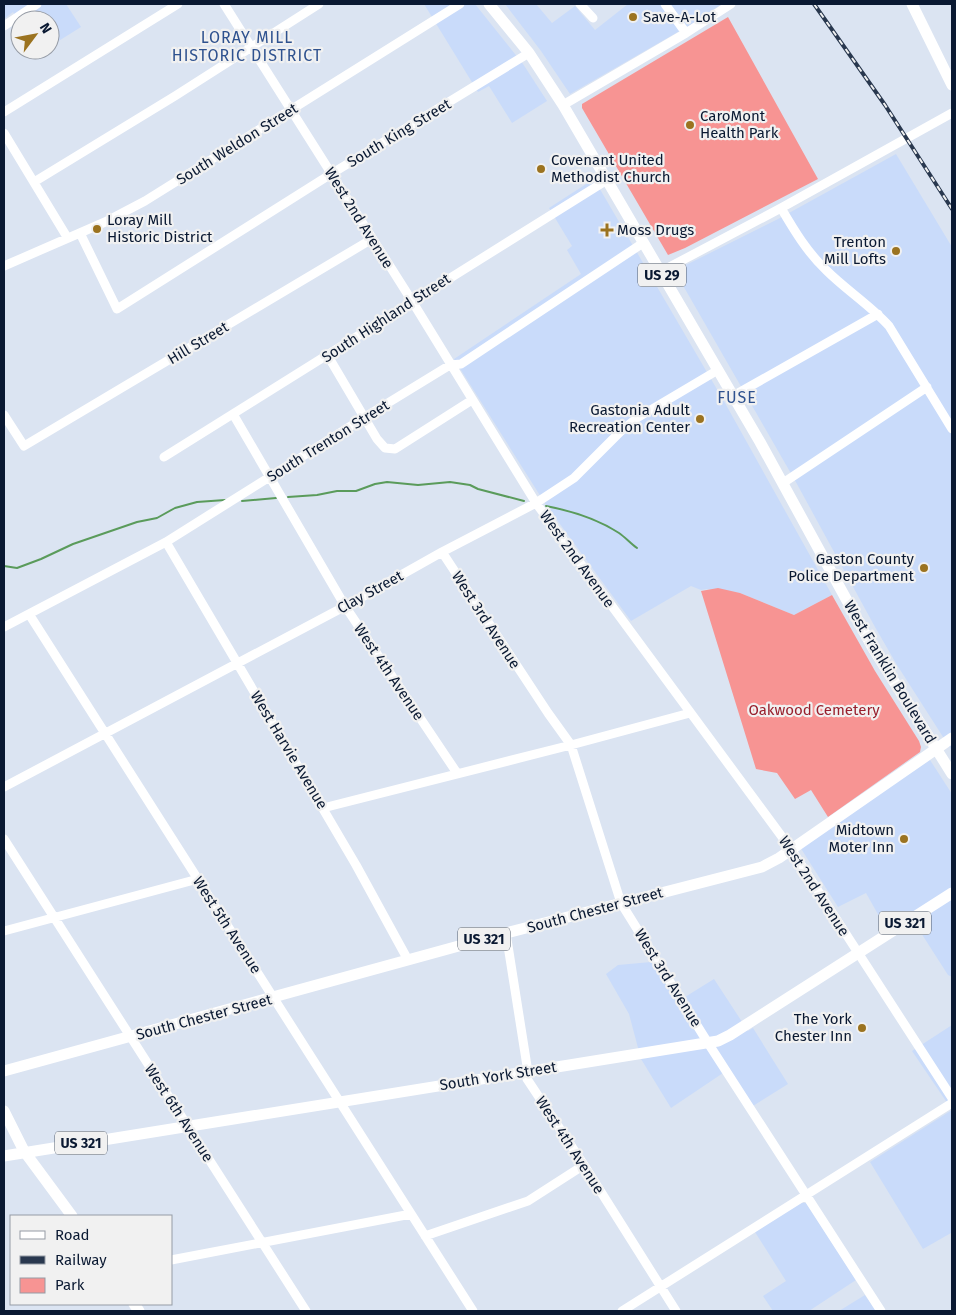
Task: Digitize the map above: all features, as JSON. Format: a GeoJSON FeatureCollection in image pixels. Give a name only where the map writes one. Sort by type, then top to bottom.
{"type":"FeatureCollection","features":[{"type":"Feature","properties":{"kind":"main road","name":"West Franklin Boulevard"},"geometry":{"type":"LineString","coordinates":[[489,4],[529,53],[563,105],[733,396],[873,648],[952,774]]}},
{"type":"Feature","properties":{"kind":"main road"},"geometry":{"type":"LineString","coordinates":[[915,5],[952,85]]}},
{"type":"Feature","properties":{"kind":"main road","name":"South Chester Street"},"geometry":{"type":"LineString","coordinates":[[4,1071],[506,933],[762,867],[792,849],[952,738]]}},
{"type":"Feature","properties":{"kind":"main road","name":"South York Street"},"geometry":{"type":"LineString","coordinates":[[4,1156],[24,1151],[188,1127],[718,1041],[952,893]]}},
{"type":"Feature","properties":{"kind":"main road"},"geometry":{"type":"LineString","coordinates":[[4,1111],[24,1151],[71,1215]]}},
{"type":"Feature","properties":{"kind":"street"},"geometry":{"type":"LineString","coordinates":[[4,26],[37,4]]}},
{"type":"Feature","properties":{"kind":"street"},"geometry":{"type":"LineString","coordinates":[[4,112],[178,4]]}},
{"type":"Feature","properties":{"kind":"street","name":"West 2nd Avenue"},"geometry":{"type":"LineString","coordinates":[[224,4],[412,301],[536,502],[792,849],[952,1098]]}},
{"type":"Feature","properties":{"kind":"street"},"geometry":{"type":"LineString","coordinates":[[34,182],[175,96],[319,4]]}},
{"type":"Feature","properties":{"kind":"street","name":"South Weldon Street"},"geometry":{"type":"LineString","coordinates":[[4,266],[67,237],[80,233],[145,201],[460,4]]}},
{"type":"Feature","properties":{"kind":"street"},"geometry":{"type":"LineString","coordinates":[[580,4],[593,18]]}},
{"type":"Feature","properties":{"kind":"street"},"geometry":{"type":"LineString","coordinates":[[665,4],[686,33]]}},
{"type":"Feature","properties":{"kind":"street"},"geometry":{"type":"LineString","coordinates":[[563,105],[686,33],[731,4]]}},
{"type":"Feature","properties":{"kind":"street","name":"South King Street"},"geometry":{"type":"LineString","coordinates":[[80,233],[117,309],[331,174],[529,53]]}},
{"type":"Feature","properties":{"kind":"street"},"geometry":{"type":"LineString","coordinates":[[660,272],[781,208],[952,113]]}},
{"type":"Feature","properties":{"kind":"street"},"geometry":{"type":"LineString","coordinates":[[4,133],[67,237]]}},
{"type":"Feature","properties":{"kind":"street","name":"South Highland Street"},"geometry":{"type":"LineString","coordinates":[[164,457],[607,180]]}},
{"type":"Feature","properties":{"kind":"street"},"geometry":{"type":"LineString","coordinates":[[781,208],[798,238],[826,271],[878,314],[889,326],[952,429]]}},
{"type":"Feature","properties":{"kind":"street","name":"Hill Street"},"geometry":{"type":"LineString","coordinates":[[4,415],[24,446],[372,239]]}},
{"type":"Feature","properties":{"kind":"street","name":"South Trenton Street"},"geometry":{"type":"LineString","coordinates":[[4,627],[166,542],[450,365],[461,364],[643,243]]}},
{"type":"Feature","properties":{"kind":"street"},"geometry":{"type":"LineString","coordinates":[[733,396],[878,314]]}},
{"type":"Feature","properties":{"kind":"street"},"geometry":{"type":"LineString","coordinates":[[328,356],[384,448],[395,449],[472,400]]}},
{"type":"Feature","properties":{"kind":"street","name":"Clay Street"},"geometry":{"type":"LineString","coordinates":[[4,787],[536,502],[574,478],[620,432],[637,418],[718,370]]}},
{"type":"Feature","properties":{"kind":"street"},"geometry":{"type":"LineString","coordinates":[[783,484],[927,388]]}},
{"type":"Feature","properties":{"kind":"street","name":"West 4th Avenue"},"geometry":{"type":"LineString","coordinates":[[233,414],[345,606],[457,773]]}},
{"type":"Feature","properties":{"kind":"street","name":"West Harvie Avenue"},"geometry":{"type":"LineString","coordinates":[[166,542],[323,808],[408,960]]}},
{"type":"Feature","properties":{"kind":"street","name":"West 3rd Avenue"},"geometry":{"type":"LineString","coordinates":[[442,552],[571,745],[621,903],[708,1043],[881,1311]]}},
{"type":"Feature","properties":{"kind":"street","name":"West 5th Avenue"},"geometry":{"type":"LineString","coordinates":[[29,614],[473,1311]]}},
{"type":"Feature","properties":{"kind":"street"},"geometry":{"type":"LineString","coordinates":[[323,808],[690,713]]}},
{"type":"Feature","properties":{"kind":"street","name":"West 6th Avenue"},"geometry":{"type":"LineString","coordinates":[[4,839],[306,1311]]}},
{"type":"Feature","properties":{"kind":"street"},"geometry":{"type":"LineString","coordinates":[[4,931],[198,879]]}},
{"type":"Feature","properties":{"kind":"street","name":"West 4th Avenue"},"geometry":{"type":"LineString","coordinates":[[506,933],[527,1066],[525,1072],[527,1079],[676,1311]]}},
{"type":"Feature","properties":{"kind":"street"},"geometry":{"type":"LineString","coordinates":[[622,1311],[952,1103]]}},
{"type":"Feature","properties":{"kind":"street"},"geometry":{"type":"LineString","coordinates":[[425,1236],[528,1200],[584,1165]]}},
{"type":"Feature","properties":{"kind":"street"},"geometry":{"type":"LineString","coordinates":[[172,1260],[411,1214]]}},
{"type":"Feature","properties":{"kind":"shaded area"},"geometry":{"type":"Polygon","coordinates":[[[4,4],[66,4],[81,27],[60,40],[60,10],[10,10],[10,14],[4,19],[4,4]]]}},
{"type":"Feature","properties":{"kind":"shaded area"},"geometry":{"type":"Polygon","coordinates":[[[424,4],[475,4],[523,64],[547,101],[512,123],[489,86],[478,92],[424,4]]]}},
{"type":"Feature","properties":{"kind":"shaded area"},"geometry":{"type":"Polygon","coordinates":[[[505,4],[536,4],[552,23],[575,6],[595,30],[628,4],[722,4],[690,25],[570,94],[541,51],[505,4]]]}},
{"type":"Feature","properties":{"kind":"shaded area"},"geometry":{"type":"Polygon","coordinates":[[[896,154],[952,247],[952,751],[875,627],[797,484],[677,275],[680,268],[778,219],[896,154]]]}},
{"type":"Feature","properties":{"kind":"shaded area"},"geometry":{"type":"Polygon","coordinates":[[[594,179],[725,403],[832,595],[794,615],[740,593],[701,590],[691,586],[631,621],[546,505],[454,359],[581,274],[567,250],[572,246],[549,208],[594,179]]]}},
{"type":"Feature","properties":{"kind":"shaded area"},"geometry":{"type":"Polygon","coordinates":[[[930,760],[952,794],[952,977],[948,975],[907,911],[884,925],[866,893],[838,907],[800,847],[930,760]]]}},
{"type":"Feature","properties":{"kind":"shaded area"},"geometry":{"type":"Polygon","coordinates":[[[651,962],[677,1002],[714,979],[748,1031],[753,1028],[788,1084],[753,1106],[729,1069],[671,1108],[641,1059],[629,1014],[606,974],[618,965],[651,962]]]}},
{"type":"Feature","properties":{"kind":"shaded area"},"geometry":{"type":"Polygon","coordinates":[[[952,1025],[952,1110],[912,1051],[952,1025]]]}},
{"type":"Feature","properties":{"kind":"shaded area"},"geometry":{"type":"Polygon","coordinates":[[[952,1110],[952,1235],[951,1233],[923,1249],[870,1162],[952,1110]]]}},
{"type":"Feature","properties":{"kind":"shaded area"},"geometry":{"type":"Polygon","coordinates":[[[801,1203],[806,1203],[856,1280],[809,1311],[773,1311],[763,1296],[786,1281],[755,1232],[801,1203]]]}},
{"type":"Feature","properties":{"kind":"shaded area"},"geometry":{"type":"Polygon","coordinates":[[[865,1295],[876,1311],[839,1311],[865,1295]]]}},
{"type":"Feature","properties":{"kind":"green space","name":"CaroMont Health Park"},"geometry":{"type":"Polygon","coordinates":[[[728,17],[818,179],[668,255],[582,108],[582,104],[728,17]]]}},
{"type":"Feature","properties":{"kind":"green space","name":"Oakwood Cemetery"},"geometry":{"type":"Polygon","coordinates":[[[718,588],[740,593],[794,615],[832,595],[875,671],[919,741],[920,752],[828,817],[811,790],[795,799],[777,773],[756,769],[701,591],[718,588]]]}},
{"type":"Feature","properties":{"kind":"waterway"},"geometry":{"type":"LineString","coordinates":[[288,497],[317,495],[337,491],[356,491],[387,482],[418,485],[450,482],[470,485],[478,489],[524,501]]}},
{"type":"Feature","properties":{"kind":"waterway"},"geometry":{"type":"LineString","coordinates":[[242,501],[276,498]]}},
{"type":"Feature","properties":{"kind":"waterway"},"geometry":{"type":"LineString","coordinates":[[4,566],[17,568],[73,544],[137,522],[157,518],[175,508],[197,502],[225,500]]}},
{"type":"Feature","properties":{"kind":"waterway"},"geometry":{"type":"LineString","coordinates":[[546,506],[602,523],[619,533],[637,548]]}},
{"type":"Feature","properties":{"kind":"railway"},"geometry":{"type":"LineString","coordinates":[[814,4],[885,105],[952,209]]}},
{"type":"Feature","properties":{"kind":"place","name":"Save-A-Lot"},"geometry":{"type":"Point","coordinates":[633,17]}},
{"type":"Feature","properties":{"kind":"place","name":"CaroMont Health Park"},"geometry":{"type":"Point","coordinates":[690,125]}},
{"type":"Feature","properties":{"kind":"place","name":"Covenant United Methodist Church"},"geometry":{"type":"Point","coordinates":[541,169]}},
{"type":"Feature","properties":{"kind":"place","name":"Loray Mill Historic District"},"geometry":{"type":"Point","coordinates":[97,229]}},
{"type":"Feature","properties":{"kind":"place","name":"Moss Drugs"},"geometry":{"type":"Point","coordinates":[607,230]}},
{"type":"Feature","properties":{"kind":"place","name":"Trenton Mill Lofts"},"geometry":{"type":"Point","coordinates":[896,251]}},
{"type":"Feature","properties":{"kind":"place","name":"Gastonia Adult Recreation Center"},"geometry":{"type":"Point","coordinates":[700,419]}},
{"type":"Feature","properties":{"kind":"place","name":"Gaston County Police Department"},"geometry":{"type":"Point","coordinates":[924,568]}},
{"type":"Feature","properties":{"kind":"place","name":"Midtown Moter Inn"},"geometry":{"type":"Point","coordinates":[904,839]}},
{"type":"Feature","properties":{"kind":"place","name":"The York Chester Inn"},"geometry":{"type":"Point","coordinates":[862,1028]}},
{"type":"Feature","properties":{"kind":"district","name":"LORAY MILL HISTORIC DISTRICT"},"geometry":{"type":"Point","coordinates":[247,46]}},
{"type":"Feature","properties":{"kind":"district","name":"FUSE"},"geometry":{"type":"Point","coordinates":[737,397]}}]}
